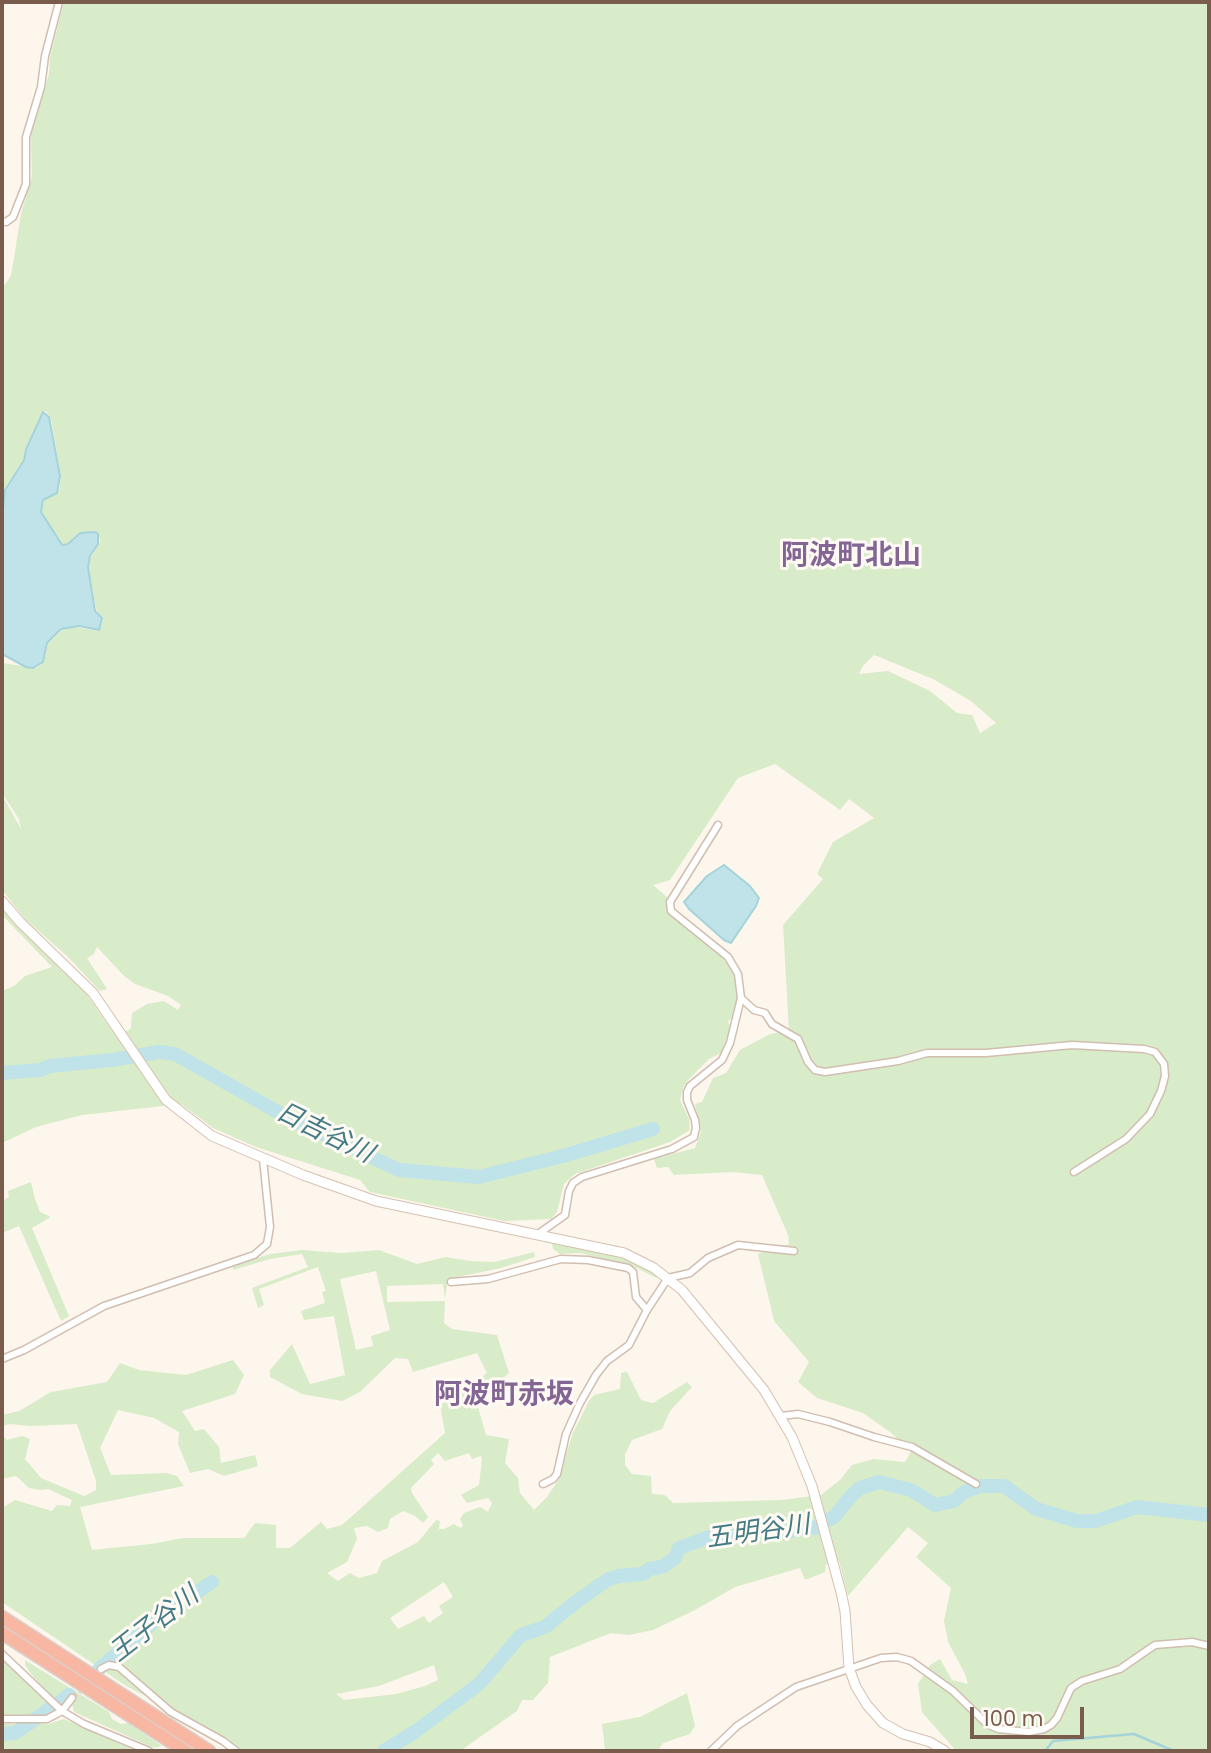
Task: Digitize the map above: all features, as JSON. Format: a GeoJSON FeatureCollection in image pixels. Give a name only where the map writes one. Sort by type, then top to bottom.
{"type":"FeatureCollection","features":[{"type":"Feature","properties":{"kind":"highway"},"geometry":{"type":"LineString","coordinates":[[2,1617],[209,1751]]}},
{"type":"Feature","properties":{"kind":"highway"},"geometry":{"type":"LineString","coordinates":[[2,1633],[185,1751]]}},
{"type":"Feature","properties":{"kind":"street"},"geometry":{"type":"LineString","coordinates":[[2,221],[6,222],[13,217],[26,184],[26,137],[41,87],[45,56],[60,2]]}},
{"type":"Feature","properties":{"kind":"street"},"geometry":{"type":"LineString","coordinates":[[538,1234],[565,1215],[569,1191],[573,1183],[582,1177],[672,1149],[694,1137],[695,1120],[687,1100],[687,1092],[690,1086],[722,1060],[730,1043],[741,998],[738,974],[728,957],[671,911],[670,902],[718,825]]}},
{"type":"Feature","properties":{"kind":"street"},"geometry":{"type":"LineString","coordinates":[[2,901],[93,993],[166,1100],[212,1136],[303,1175],[376,1201],[624,1253],[654,1268],[682,1290],[707,1317],[781,1416],[803,1462],[834,1563],[845,1611],[849,1668],[856,1687],[883,1723],[945,1751]]}},
{"type":"Feature","properties":{"kind":"street"},"geometry":{"type":"LineString","coordinates":[[741,998],[754,1010],[765,1013],[772,1024],[792,1034],[803,1046],[808,1062],[815,1070],[825,1072],[898,1061],[927,1053],[986,1054],[1072,1045],[1155,1052],[1164,1064],[1165,1076],[1150,1114],[1126,1139],[1074,1172]]}},
{"type":"Feature","properties":{"kind":"street"},"geometry":{"type":"LineString","coordinates":[[2,1359],[104,1306],[254,1255],[267,1244],[270,1227],[263,1158]]}},
{"type":"Feature","properties":{"kind":"street"},"geometry":{"type":"LineString","coordinates":[[543,1484],[557,1474],[566,1434],[596,1375],[607,1361],[629,1345],[668,1278],[690,1273],[708,1258],[738,1245],[794,1251]]}},
{"type":"Feature","properties":{"kind":"street"},"geometry":{"type":"LineString","coordinates":[[451,1282],[488,1279],[561,1259],[588,1260],[628,1268],[633,1272],[636,1297],[647,1310]]}},
{"type":"Feature","properties":{"kind":"street"},"geometry":{"type":"LineString","coordinates":[[781,1416],[798,1414],[912,1447],[976,1484]]}},
{"type":"Feature","properties":{"kind":"street"},"geometry":{"type":"LineString","coordinates":[[711,1751],[737,1726],[796,1687],[881,1658],[897,1657],[911,1661],[953,1691],[987,1724],[998,1729],[1029,1732],[1051,1725],[1071,1688],[1082,1681],[1120,1668],[1155,1645],[1184,1642],[1209,1646]]}},
{"type":"Feature","properties":{"kind":"street"},"geometry":{"type":"LineString","coordinates":[[2,1654],[62,1712],[149,1751]]}},
{"type":"Feature","properties":{"kind":"street"},"geometry":{"type":"LineString","coordinates":[[101,1669],[109,1665],[119,1667],[171,1712],[236,1751]]}},
{"type":"Feature","properties":{"kind":"street"},"geometry":{"type":"LineString","coordinates":[[2,1719],[47,1719],[62,1712],[72,1698]]}},
{"type":"Feature","properties":{"kind":"green space"},"geometry":{"type":"Polygon","coordinates":[[[64,2],[1209,2],[1209,1751],[956,1751],[922,1712],[918,1684],[930,1665],[940,1659],[952,1680],[968,1684],[948,1642],[944,1621],[951,1588],[916,1557],[928,1543],[908,1527],[848,1596],[839,1561],[826,1564],[825,1572],[805,1580],[800,1568],[735,1587],[653,1630],[629,1635],[611,1633],[550,1657],[548,1683],[533,1700],[522,1700],[517,1711],[460,1751],[242,1751],[224,1737],[126,1686],[2,1602],[2,1508],[15,1500],[52,1511],[57,1505],[70,1506],[72,1500],[48,1489],[29,1488],[16,1476],[2,1479],[2,1435],[7,1440],[22,1436],[30,1439],[25,1459],[41,1478],[84,1496],[96,1490],[96,1481],[77,1424],[2,1426],[2,1415],[19,1411],[51,1392],[107,1382],[120,1363],[139,1370],[186,1375],[233,1360],[244,1375],[235,1394],[182,1411],[195,1431],[204,1429],[219,1447],[221,1463],[255,1455],[258,1466],[224,1476],[208,1469],[190,1473],[178,1444],[179,1432],[154,1418],[118,1410],[100,1448],[111,1475],[166,1473],[177,1476],[184,1486],[80,1507],[92,1550],[183,1538],[244,1538],[255,1523],[276,1525],[276,1548],[290,1548],[321,1522],[327,1529],[342,1525],[445,1433],[440,1405],[487,1373],[477,1353],[413,1372],[408,1359],[395,1358],[360,1392],[342,1401],[302,1394],[270,1377],[270,1370],[292,1344],[310,1384],[345,1375],[334,1316],[304,1320],[301,1311],[325,1303],[322,1292],[326,1291],[318,1267],[259,1289],[264,1305],[258,1308],[252,1288],[308,1267],[302,1254],[270,1259],[233,1270],[233,1266],[270,1254],[302,1250],[341,1253],[379,1250],[417,1264],[446,1257],[494,1262],[534,1252],[535,1257],[501,1268],[448,1279],[445,1298],[443,1284],[387,1286],[387,1302],[445,1301],[444,1323],[452,1329],[497,1335],[509,1373],[476,1400],[486,1435],[509,1439],[505,1463],[518,1478],[520,1493],[534,1510],[559,1479],[572,1435],[589,1401],[594,1395],[620,1389],[621,1373],[627,1372],[641,1400],[653,1403],[687,1382],[692,1387],[670,1411],[662,1429],[632,1440],[625,1455],[625,1465],[632,1474],[651,1476],[652,1494],[665,1495],[673,1503],[781,1500],[821,1495],[840,1480],[852,1465],[873,1459],[905,1462],[911,1452],[890,1432],[863,1413],[817,1398],[798,1382],[809,1362],[774,1321],[758,1254],[789,1244],[788,1235],[762,1175],[733,1172],[674,1175],[668,1167],[657,1168],[654,1159],[695,1148],[701,1132],[695,1104],[702,1102],[713,1078],[726,1073],[740,1050],[770,1034],[789,1031],[783,925],[823,879],[817,874],[833,842],[874,818],[849,799],[840,810],[775,764],[738,778],[670,880],[653,885],[668,898],[668,913],[720,954],[734,974],[738,997],[721,1053],[709,1059],[683,1088],[680,1100],[689,1119],[690,1130],[670,1142],[575,1174],[564,1184],[557,1212],[551,1219],[504,1221],[370,1192],[360,1180],[256,1147],[213,1128],[181,1104],[82,1115],[36,1127],[2,1143],[2,991],[14,986],[25,976],[52,967],[2,915],[2,906],[85,992],[117,1038],[131,1028],[132,1013],[147,1004],[164,1001],[178,1010],[181,1005],[168,996],[135,984],[97,947],[94,954],[87,958],[107,989],[100,991],[68,957],[25,919],[2,890],[2,795],[21,829],[19,819],[2,793],[2,663],[36,668],[44,662],[48,644],[62,630],[74,627],[99,631],[103,619],[96,609],[89,567],[90,559],[100,542],[98,533],[79,532],[68,543],[61,544],[42,511],[44,500],[59,491],[61,477],[51,419],[46,411],[42,412],[25,448],[23,459],[3,491],[2,498],[2,288],[11,276],[21,214],[32,176],[31,134],[49,74],[50,57],[64,2]],[[874,655],[859,674],[888,671],[930,691],[957,713],[972,715],[980,733],[996,723],[971,701],[933,679],[874,655]],[[376,1271],[340,1279],[356,1350],[373,1346],[371,1336],[390,1330],[376,1271]],[[438,1453],[431,1460],[434,1464],[411,1488],[428,1517],[423,1523],[403,1511],[390,1519],[388,1528],[378,1532],[367,1526],[354,1528],[357,1539],[347,1562],[327,1573],[338,1581],[350,1573],[359,1578],[377,1573],[382,1561],[418,1542],[436,1520],[440,1521],[439,1529],[454,1524],[460,1528],[463,1526],[460,1519],[464,1513],[480,1507],[488,1512],[492,1503],[488,1498],[467,1503],[461,1495],[479,1485],[481,1456],[472,1459],[469,1453],[445,1461],[438,1453]],[[444,1582],[390,1618],[398,1629],[424,1616],[429,1623],[443,1613],[439,1606],[453,1597],[444,1582]],[[434,1665],[379,1686],[336,1694],[344,1700],[396,1694],[438,1680],[434,1665]]]}},
{"type":"Feature","properties":{"kind":"green space"},"geometry":{"type":"Polygon","coordinates":[[[31,1182],[40,1212],[51,1217],[32,1228],[69,1316],[61,1321],[19,1226],[2,1233],[2,1201],[9,1197],[8,1191],[31,1182]]]}},
{"type":"Feature","properties":{"kind":"green space"},"geometry":{"type":"Polygon","coordinates":[[[552,1244],[608,1253],[634,1262],[658,1275],[656,1278],[637,1268],[581,1253],[560,1254],[553,1249],[552,1244]]]}},
{"type":"Feature","properties":{"kind":"green space"},"geometry":{"type":"Polygon","coordinates":[[[2,1658],[50,1705],[28,1717],[2,1716],[2,1658]]]}},
{"type":"Feature","properties":{"kind":"green space"},"geometry":{"type":"Polygon","coordinates":[[[25,1660],[109,1712],[112,1719],[121,1724],[128,1723],[162,1746],[154,1748],[74,1712],[72,1704],[76,1699],[67,1692],[55,1701],[31,1674],[25,1660]]]}},
{"type":"Feature","properties":{"kind":"green space"},"geometry":{"type":"Polygon","coordinates":[[[687,1693],[695,1726],[690,1734],[663,1743],[658,1751],[605,1751],[602,1724],[640,1717],[687,1693]]]}},
{"type":"Feature","properties":{"kind":"green space"},"geometry":{"type":"Polygon","coordinates":[[[64,1719],[136,1751],[2,1751],[2,1724],[48,1724],[64,1719]]]}},
{"type":"Feature","properties":{"kind":"water"},"geometry":{"type":"Polygon","coordinates":[[[43,412],[49,417],[60,476],[57,493],[43,500],[41,512],[62,545],[68,544],[80,533],[98,534],[98,544],[90,556],[88,567],[95,611],[102,618],[99,630],[79,626],[61,629],[47,643],[43,662],[33,668],[2,654],[2,519],[5,490],[24,460],[26,449],[43,412]]]}},
{"type":"Feature","properties":{"kind":"water"},"geometry":{"type":"Polygon","coordinates":[[[724,865],[750,886],[759,898],[731,943],[724,940],[684,902],[707,876],[724,865]]]}},
{"type":"Feature","properties":{"kind":"waterway","name":"日吉谷川"},"geometry":{"type":"LineString","coordinates":[[2,1073],[159,1052],[175,1054],[292,1120],[399,1170],[479,1177],[653,1129]]}},
{"type":"Feature","properties":{"kind":"waterway","name":"五明谷川"},"geometry":{"type":"LineString","coordinates":[[384,1751],[479,1684],[521,1635],[545,1627],[607,1580],[618,1576],[643,1574],[649,1569],[662,1567],[675,1558],[679,1548],[712,1536],[741,1535],[765,1527],[788,1532],[806,1527],[815,1528],[835,1516],[860,1488],[879,1482],[911,1490],[935,1505],[954,1501],[964,1492],[981,1486],[1004,1486],[1036,1509],[1077,1521],[1096,1521],[1137,1507],[1209,1515]]}},
{"type":"Feature","properties":{"kind":"waterway","name":"王子谷川"},"geometry":{"type":"LineString","coordinates":[[99,1669],[151,1624],[212,1582]]}},
{"type":"Feature","properties":{"kind":"waterway","name":"王子谷川"},"geometry":{"type":"LineString","coordinates":[[60,1702],[69,1695]]}},
{"type":"Feature","properties":{"kind":"waterway","name":"王子谷川"},"geometry":{"type":"LineString","coordinates":[[2,1734],[15,1733],[51,1708]]}},
{"type":"Feature","properties":{"kind":"waterway"},"geometry":{"type":"LineString","coordinates":[[1045,1751],[1053,1741],[1134,1734],[1174,1751]]}},
{"type":"Feature","properties":{"kind":"tunnel"},"geometry":{"type":"LineString","coordinates":[[72,1698],[101,1669]]}},
{"type":"Feature","properties":{"kind":"district","name":"阿波町北山"},"geometry":{"type":"Point","coordinates":[851,557]}},
{"type":"Feature","properties":{"kind":"district","name":"阿波町赤坂"},"geometry":{"type":"Point","coordinates":[504,1396]}}]}
